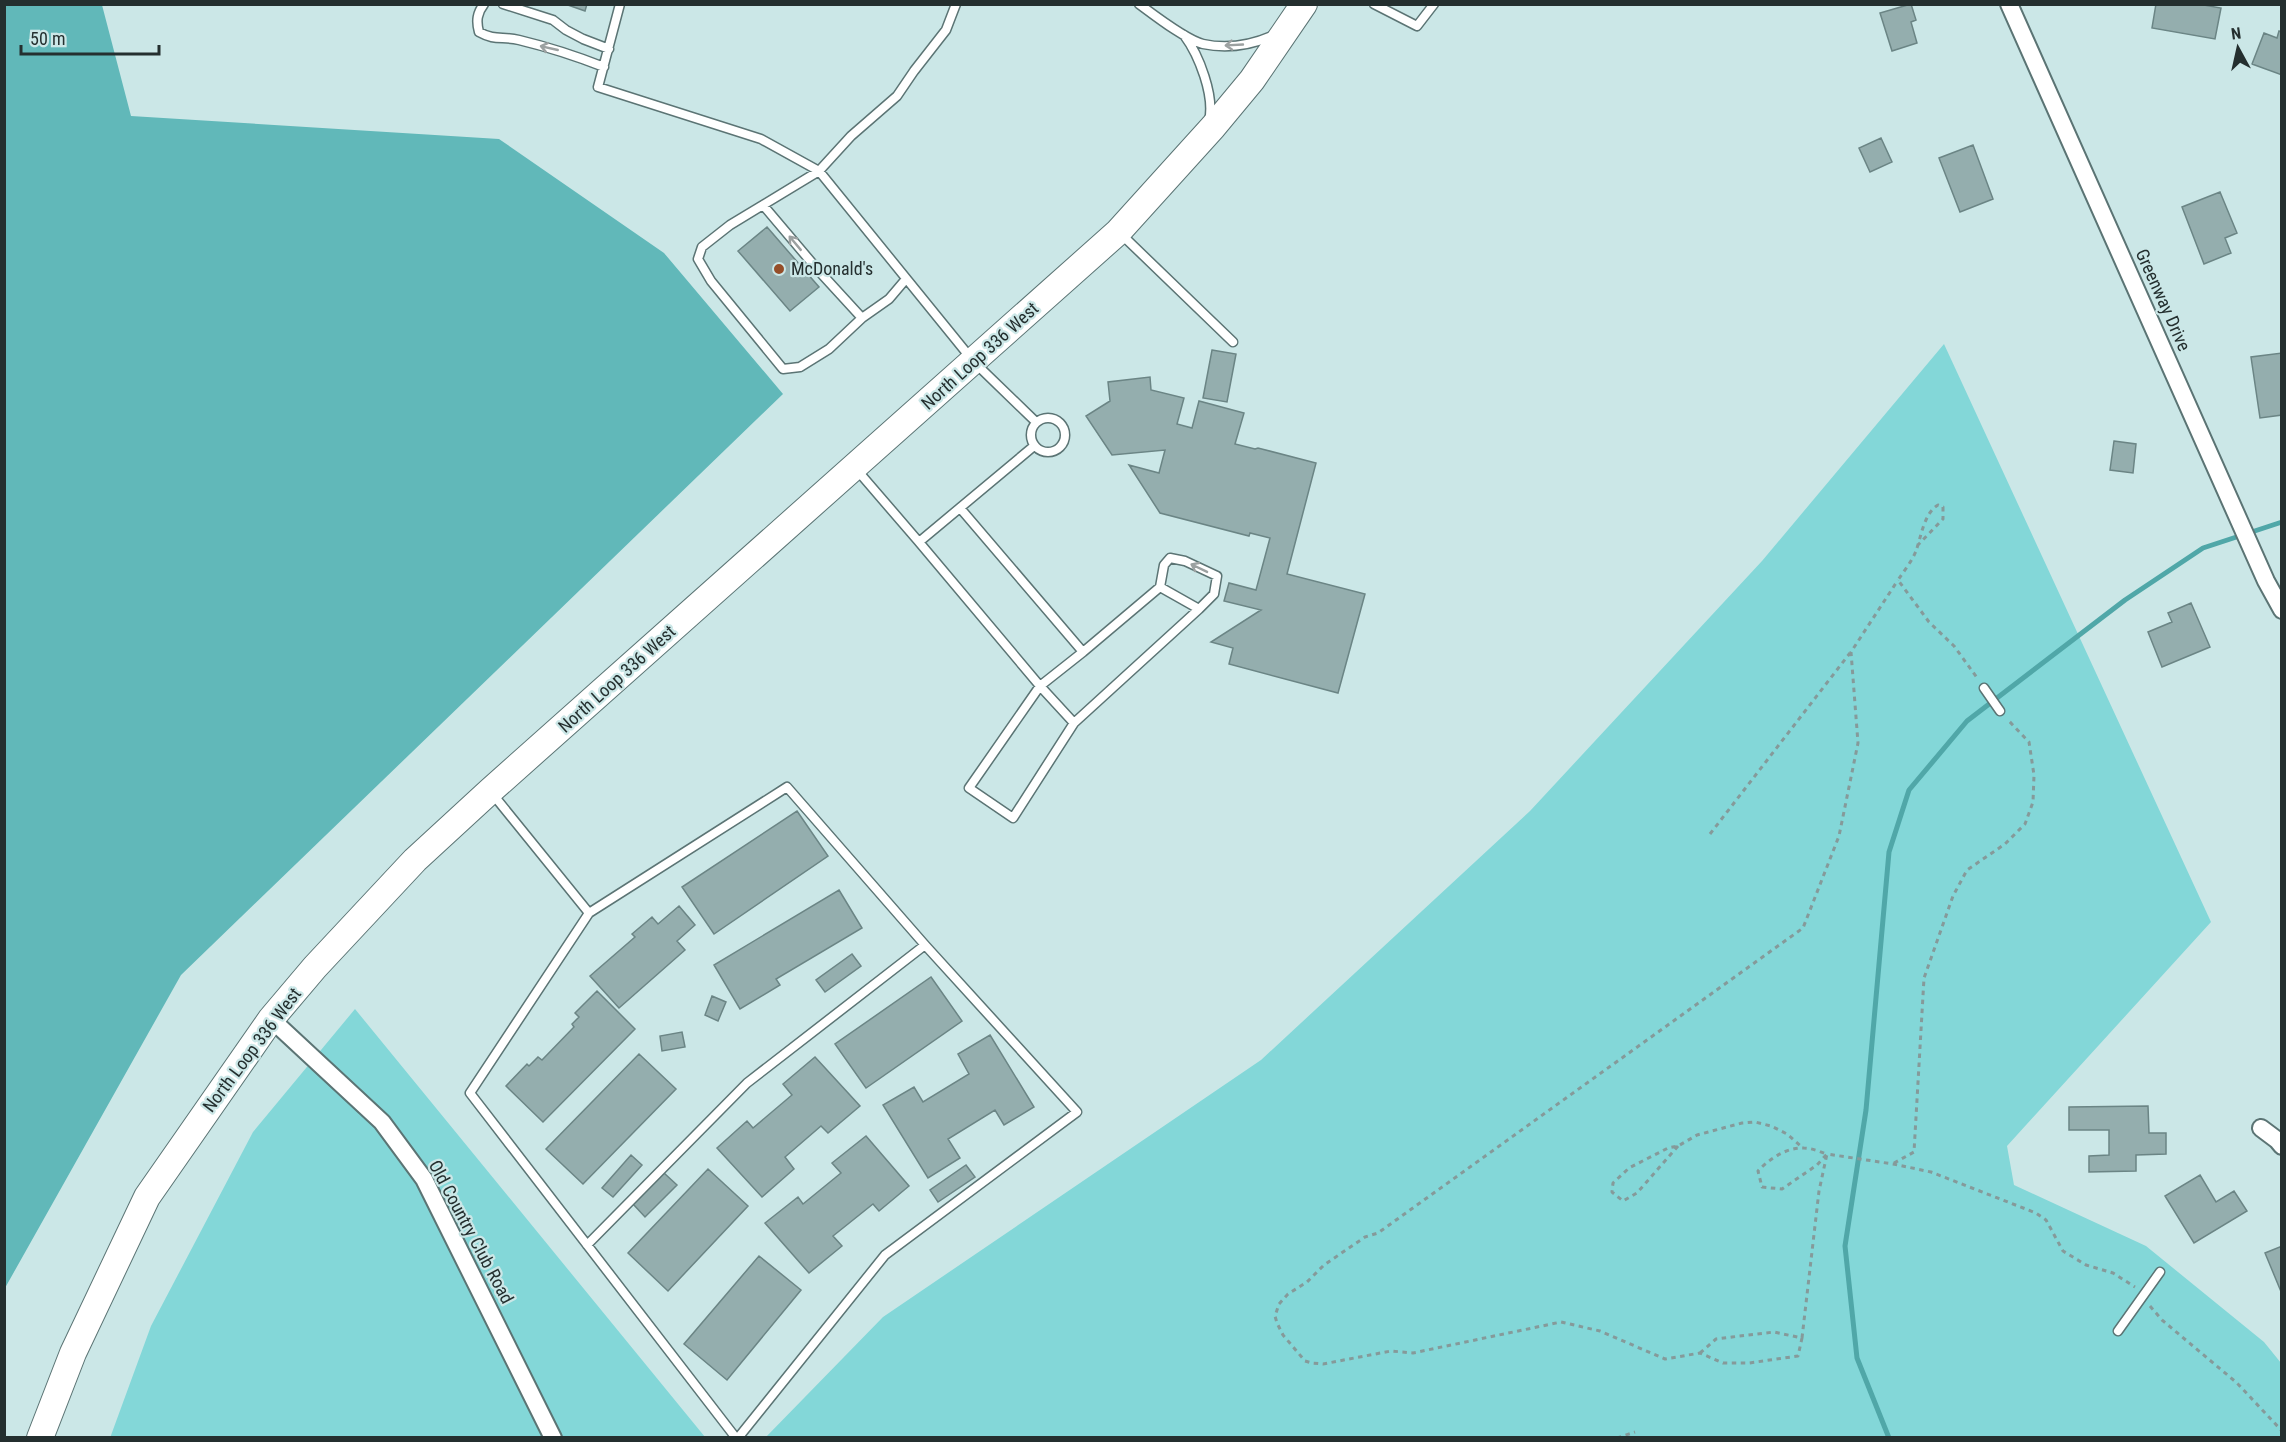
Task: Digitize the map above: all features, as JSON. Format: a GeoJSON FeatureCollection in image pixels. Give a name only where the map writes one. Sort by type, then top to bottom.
{"type":"FeatureCollection","features":[{"type":"Feature","properties":{"kind":"main road","name":"North Loop 336 West"},"geometry":{"type":"LineString","coordinates":[[40,1437],[73,1353],[147,1197],[271,1018],[315,967],[416,860],[490,791],[1118,232],[1206,136],[1252,80],[1304,4]]}},
{"type":"Feature","properties":{"kind":"street","name":"Greenway Drive"},"geometry":{"type":"LineString","coordinates":[[2009,4],[2266,581],[2282,610]]}},
{"type":"Feature","properties":{"kind":"street","name":"Old Country Club Road"},"geometry":{"type":"LineString","coordinates":[[271,1018],[381,1122],[424,1179],[553,1437]]}},
{"type":"Feature","properties":{"kind":"street"},"geometry":{"type":"LineString","coordinates":[[2261,1128],[2282,1146]]}},
{"type":"Feature","properties":{"kind":"lane"},"geometry":{"type":"LineString","coordinates":[[484,4],[479,10],[478,32],[490,38],[514,39],[565,51],[604,67]]}},
{"type":"Feature","properties":{"kind":"lane"},"geometry":{"type":"LineString","coordinates":[[503,4],[553,20],[583,39],[609,49]]}},
{"type":"Feature","properties":{"kind":"lane"},"geometry":{"type":"LineString","coordinates":[[620,4],[598,87],[761,139],[819,171],[974,362],[1036,422]]}},
{"type":"Feature","properties":{"kind":"lane"},"geometry":{"type":"LineString","coordinates":[[906,279],[889,299],[862,318],[829,349],[800,367],[783,369],[711,281],[698,259],[702,247],[730,225],[819,171],[851,136],[897,96],[914,70],[946,30],[956,4]]}},
{"type":"Feature","properties":{"kind":"lane"},"geometry":{"type":"LineString","coordinates":[[1138,4],[1201,43],[1229,46],[1256,43],[1287,30]]}},
{"type":"Feature","properties":{"kind":"lane"},"geometry":{"type":"LineString","coordinates":[[1374,4],[1417,26],[1434,4]]}},
{"type":"Feature","properties":{"kind":"lane"},"geometry":{"type":"LineString","coordinates":[[1182,33],[1195,50],[1206,79],[1210,117],[1206,136]]}},
{"type":"Feature","properties":{"kind":"lane"},"geometry":{"type":"LineString","coordinates":[[763,205],[862,318]]}},
{"type":"Feature","properties":{"kind":"lane"},"geometry":{"type":"LineString","coordinates":[[1118,232],[1233,342]]}},
{"type":"Feature","properties":{"kind":"lane"},"geometry":{"type":"LineString","coordinates":[[1049,417],[1061,424],[1065,436],[1059,448],[1046,452],[1034,446],[1030,433],[1036,422],[1049,417]]}},
{"type":"Feature","properties":{"kind":"lane"},"geometry":{"type":"LineString","coordinates":[[919,542],[1034,446]]}},
{"type":"Feature","properties":{"kind":"lane"},"geometry":{"type":"LineString","coordinates":[[855,468],[1074,723]]}},
{"type":"Feature","properties":{"kind":"lane"},"geometry":{"type":"LineString","coordinates":[[960,508],[1083,652]]}},
{"type":"Feature","properties":{"kind":"lane"},"geometry":{"type":"LineString","coordinates":[[1170,558],[1185,561],[1217,576],[1214,594],[1074,723],[1013,818],[969,788],[1040,686],[1160,587],[1164,565],[1170,558]]}},
{"type":"Feature","properties":{"kind":"lane"},"geometry":{"type":"LineString","coordinates":[[1160,587],[1199,609]]}},
{"type":"Feature","properties":{"kind":"lane"},"geometry":{"type":"LineString","coordinates":[[1984,688],[2000,711]]}},
{"type":"Feature","properties":{"kind":"lane"},"geometry":{"type":"LineString","coordinates":[[787,787],[925,945],[1077,1112],[885,1256],[737,1437],[470,1093],[589,913],[787,787]]}},
{"type":"Feature","properties":{"kind":"lane"},"geometry":{"type":"LineString","coordinates":[[490,791],[589,913]]}},
{"type":"Feature","properties":{"kind":"lane"},"geometry":{"type":"LineString","coordinates":[[587,1245],[747,1083],[925,945]]}},
{"type":"Feature","properties":{"kind":"lane"},"geometry":{"type":"LineString","coordinates":[[2118,1331],[2160,1272]]}},
{"type":"Feature","properties":{"kind":"path"},"geometry":{"type":"LineString","coordinates":[[1710,834],[1851,652],[1915,552],[1917,546],[1932,508],[1938,505],[1943,507],[1943,519],[1917,546]]}},
{"type":"Feature","properties":{"kind":"path"},"geometry":{"type":"LineString","coordinates":[[1898,580],[1929,621],[1954,646],[1984,688]]}},
{"type":"Feature","properties":{"kind":"path"},"geometry":{"type":"LineString","coordinates":[[1827,1154],[1819,1191],[1798,1356],[1776,1361],[1749,1363],[1723,1362],[1700,1353],[1665,1359],[1600,1331],[1561,1322],[1413,1353],[1391,1351],[1312,1364],[1305,1361],[1283,1335],[1275,1316],[1279,1304],[1288,1294],[1307,1282],[1324,1265],[1365,1237],[1378,1233],[1803,928],[1839,837],[1858,743],[1851,652]]}},
{"type":"Feature","properties":{"kind":"path"},"geometry":{"type":"LineString","coordinates":[[1893,1164],[1914,1152],[1924,978],[1953,896],[1967,870],[2005,844],[2025,824],[2033,802],[2034,775],[2029,742],[2000,711]]}},
{"type":"Feature","properties":{"kind":"path"},"geometry":{"type":"LineString","coordinates":[[1678,1146],[1668,1148],[1629,1168],[1613,1183],[1612,1192],[1623,1201],[1637,1193],[1678,1146],[1697,1134],[1755,1122],[1771,1126],[1787,1134],[1803,1148],[1931,1172],[2036,1213],[2046,1220],[2063,1251],[2086,1265],[2113,1273],[2137,1289],[2162,1320],[2237,1383],[2282,1431]]}},
{"type":"Feature","properties":{"kind":"path"},"geometry":{"type":"LineString","coordinates":[[1803,1148],[1767,1161],[1758,1171],[1762,1187],[1782,1189],[1817,1165],[1827,1154]]}},
{"type":"Feature","properties":{"kind":"path"},"geometry":{"type":"LineString","coordinates":[[1700,1353],[1716,1339],[1774,1332],[1802,1338]]}},
{"type":"Feature","properties":{"kind":"path"},"geometry":{"type":"LineString","coordinates":[[1617,1437],[1635,1432]]}},
{"type":"Feature","properties":{"kind":"shaded area"},"geometry":{"type":"Polygon","coordinates":[[[5,4],[102,5],[131,116],[499,139],[664,253],[783,394],[181,975],[5,1288],[5,4]]]}},
{"type":"Feature","properties":{"kind":"shaded area"},"geometry":{"type":"Polygon","coordinates":[[[1944,344],[2211,922],[2007,1146],[2014,1185],[2146,1246],[2264,1342],[2281,1363],[2281,1437],[765,1438],[883,1317],[1261,1060],[1530,811],[1762,561],[1944,344]]]}},
{"type":"Feature","properties":{"kind":"shaded area"},"geometry":{"type":"Polygon","coordinates":[[[355,1009],[705,1437],[110,1438],[151,1326],[253,1132],[355,1009]]]}},
{"type":"Feature","properties":{"kind":"building"},"geometry":{"type":"Polygon","coordinates":[[[565,4],[587,4],[585,11],[565,4]]]}},
{"type":"Feature","properties":{"kind":"building"},"geometry":{"type":"Polygon","coordinates":[[[1911,4],[1916,20],[1911,22],[1917,43],[1892,51],[1880,13],[1911,4]]]}},
{"type":"Feature","properties":{"kind":"building"},"geometry":{"type":"Polygon","coordinates":[[[2156,4],[2198,4],[2221,8],[2215,39],[2152,28],[2156,4]]]}},
{"type":"Feature","properties":{"kind":"building"},"geometry":{"type":"Polygon","coordinates":[[[2279,31],[2282,32],[2282,75],[2252,64],[2264,33],[2277,38],[2279,31]]]}},
{"type":"Feature","properties":{"kind":"building"},"geometry":{"type":"Polygon","coordinates":[[[1881,138],[1892,162],[1870,172],[1859,148],[1881,138]]]}},
{"type":"Feature","properties":{"kind":"building"},"geometry":{"type":"Polygon","coordinates":[[[1973,145],[1993,199],[1960,212],[1939,158],[1973,145]]]}},
{"type":"Feature","properties":{"kind":"building"},"geometry":{"type":"Polygon","coordinates":[[[2220,192],[2237,233],[2225,238],[2231,253],[2204,264],[2182,207],[2220,192]]]}},
{"type":"Feature","properties":{"kind":"building","name":"McDonald's"},"geometry":{"type":"Polygon","coordinates":[[[767,227],[819,287],[790,311],[738,251],[767,227]]]}},
{"type":"Feature","properties":{"kind":"building"},"geometry":{"type":"Polygon","coordinates":[[[1212,350],[1236,354],[1227,402],[1203,398],[1212,350]]]}},
{"type":"Feature","properties":{"kind":"building"},"geometry":{"type":"Polygon","coordinates":[[[2282,353],[2282,415],[2260,418],[2251,357],[2282,353]]]}},
{"type":"Feature","properties":{"kind":"building"},"geometry":{"type":"Polygon","coordinates":[[[1150,377],[1151,390],[1184,398],[1177,424],[1192,428],[1199,401],[1244,413],[1235,444],[1316,463],[1287,574],[1365,594],[1338,693],[1229,664],[1233,648],[1211,642],[1261,610],[1224,601],[1229,583],[1256,590],[1270,538],[1250,533],[1249,536],[1160,513],[1129,465],[1159,473],[1165,450],[1112,455],[1086,416],[1110,401],[1108,382],[1150,377]]]}},
{"type":"Feature","properties":{"kind":"building"},"geometry":{"type":"Polygon","coordinates":[[[2114,441],[2136,444],[2133,473],[2110,470],[2114,441]]]}},
{"type":"Feature","properties":{"kind":"building"},"geometry":{"type":"Polygon","coordinates":[[[2191,603],[2210,647],[2162,667],[2148,632],[2172,622],[2168,613],[2191,603]]]}},
{"type":"Feature","properties":{"kind":"building"},"geometry":{"type":"Polygon","coordinates":[[[797,811],[828,856],[714,934],[682,887],[797,811]]]}},
{"type":"Feature","properties":{"kind":"building"},"geometry":{"type":"Polygon","coordinates":[[[839,890],[862,928],[776,979],[780,985],[740,1009],[714,965],[839,890]]]}},
{"type":"Feature","properties":{"kind":"building"},"geometry":{"type":"Polygon","coordinates":[[[679,906],[695,925],[677,941],[685,950],[619,1008],[590,976],[635,937],[632,934],[652,917],[658,924],[679,906]]]}},
{"type":"Feature","properties":{"kind":"building"},"geometry":{"type":"Polygon","coordinates":[[[852,954],[861,966],[825,992],[816,980],[852,954]]]}},
{"type":"Feature","properties":{"kind":"building"},"geometry":{"type":"Polygon","coordinates":[[[931,977],[962,1021],[866,1088],[835,1044],[931,977]]]}},
{"type":"Feature","properties":{"kind":"building"},"geometry":{"type":"Polygon","coordinates":[[[597,991],[635,1029],[543,1122],[506,1086],[527,1064],[529,1066],[538,1057],[542,1060],[574,1027],[572,1024],[579,1017],[575,1013],[597,991]]]}},
{"type":"Feature","properties":{"kind":"building"},"geometry":{"type":"Polygon","coordinates":[[[712,996],[726,1002],[718,1021],[705,1015],[712,996]]]}},
{"type":"Feature","properties":{"kind":"building"},"geometry":{"type":"Polygon","coordinates":[[[682,1032],[685,1047],[662,1051],[660,1036],[682,1032]]]}},
{"type":"Feature","properties":{"kind":"building"},"geometry":{"type":"Polygon","coordinates":[[[990,1035],[1034,1107],[1004,1125],[995,1110],[948,1139],[960,1158],[928,1178],[883,1105],[914,1087],[923,1102],[969,1074],[958,1054],[990,1035]]]}},
{"type":"Feature","properties":{"kind":"building"},"geometry":{"type":"Polygon","coordinates":[[[639,1054],[676,1089],[583,1184],[546,1149],[639,1054]]]}},
{"type":"Feature","properties":{"kind":"building"},"geometry":{"type":"Polygon","coordinates":[[[815,1057],[860,1106],[828,1133],[821,1126],[785,1157],[794,1169],[762,1197],[717,1148],[747,1121],[753,1128],[792,1095],[783,1084],[815,1057]]]}},
{"type":"Feature","properties":{"kind":"building"},"geometry":{"type":"Polygon","coordinates":[[[2148,1106],[2149,1133],[2166,1133],[2166,1154],[2136,1155],[2136,1171],[2089,1172],[2089,1156],[2109,1155],[2109,1130],[2069,1130],[2069,1107],[2148,1106]]]}},
{"type":"Feature","properties":{"kind":"building"},"geometry":{"type":"Polygon","coordinates":[[[866,1136],[909,1186],[879,1211],[873,1204],[833,1236],[842,1246],[809,1273],[765,1223],[798,1197],[803,1204],[841,1173],[832,1163],[866,1136]]]}},
{"type":"Feature","properties":{"kind":"building"},"geometry":{"type":"Polygon","coordinates":[[[631,1155],[642,1165],[613,1197],[602,1188],[631,1155]]]}},
{"type":"Feature","properties":{"kind":"building"},"geometry":{"type":"Polygon","coordinates":[[[966,1165],[975,1177],[938,1202],[930,1190],[966,1165]]]}},
{"type":"Feature","properties":{"kind":"building"},"geometry":{"type":"Polygon","coordinates":[[[708,1169],[748,1206],[668,1291],[628,1253],[708,1169]]]}},
{"type":"Feature","properties":{"kind":"building"},"geometry":{"type":"Polygon","coordinates":[[[664,1173],[677,1185],[645,1217],[633,1204],[664,1173]]]}},
{"type":"Feature","properties":{"kind":"building"},"geometry":{"type":"Polygon","coordinates":[[[2200,1175],[2216,1202],[2234,1191],[2247,1211],[2194,1243],[2165,1196],[2200,1175]]]}},
{"type":"Feature","properties":{"kind":"building"},"geometry":{"type":"Polygon","coordinates":[[[2282,1246],[2282,1294],[2265,1253],[2282,1246]]]}},
{"type":"Feature","properties":{"kind":"building"},"geometry":{"type":"Polygon","coordinates":[[[759,1256],[801,1290],[727,1380],[684,1344],[759,1256]]]}},
{"type":"Feature","properties":{"kind":"waterway"},"geometry":{"type":"LineString","coordinates":[[1889,1438],[1857,1358],[1845,1246],[1866,1110],[1889,852],[1909,790],[1967,721],[2125,600],[2203,548],[2282,522]]}},
{"type":"Feature","properties":{"kind":"place","name":"McDonald's"},"geometry":{"type":"Point","coordinates":[779,269]}}]}
